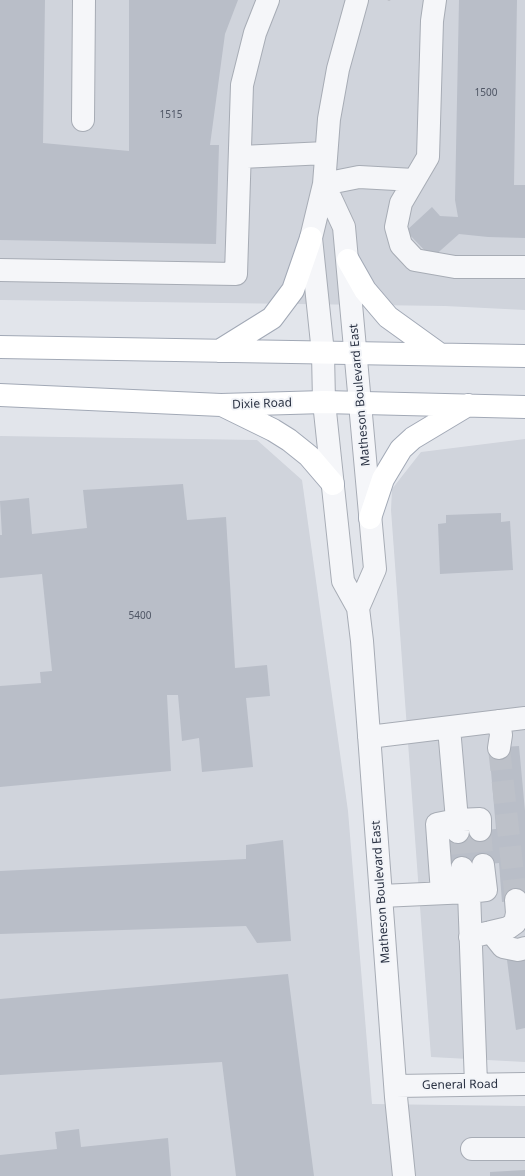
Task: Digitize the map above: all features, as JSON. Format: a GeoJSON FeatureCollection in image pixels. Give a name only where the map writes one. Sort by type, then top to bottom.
{"type":"FeatureCollection","features":[{"type":"Feature","properties":{"kind":"main road"},"geometry":{"type":"LineString","coordinates":[[219,351],[272,318],[293,290],[311,238]]}},
{"type":"Feature","properties":{"kind":"main road"},"geometry":{"type":"LineString","coordinates":[[348,260],[365,290],[388,316],[438,353]]}},
{"type":"Feature","properties":{"kind":"main road"},"geometry":{"type":"LineString","coordinates":[[0,347],[322,353],[438,353],[525,356]]}},
{"type":"Feature","properties":{"kind":"main road","name":"Dixie Road"},"geometry":{"type":"LineString","coordinates":[[0,395],[221,405],[324,402],[525,407]]}},
{"type":"Feature","properties":{"kind":"main road"},"geometry":{"type":"LineString","coordinates":[[221,405],[273,430],[289,440],[309,456],[333,484]]}},
{"type":"Feature","properties":{"kind":"main road"},"geometry":{"type":"LineString","coordinates":[[370,518],[383,479],[401,449],[413,438],[468,405]]}},
{"type":"Feature","properties":{"kind":"street"},"geometry":{"type":"LineString","coordinates":[[83,120],[84,0]]}},
{"type":"Feature","properties":{"kind":"street"},"geometry":{"type":"LineString","coordinates":[[0,270],[236,274],[241,157],[242,85],[255,33],[268,0]]}},
{"type":"Feature","properties":{"kind":"street","name":"Matheson Boulevard East"},"geometry":{"type":"LineString","coordinates":[[357,0],[338,69],[329,119],[324,184],[311,238],[322,353],[324,402],[343,581],[358,608],[404,1176]]}},
{"type":"Feature","properties":{"kind":"street"},"geometry":{"type":"LineString","coordinates":[[434,0],[432,21],[428,158],[401,203],[396,227],[401,245],[415,260],[455,266],[525,267]]}},
{"type":"Feature","properties":{"kind":"street"},"geometry":{"type":"LineString","coordinates":[[241,157],[326,152]]}},
{"type":"Feature","properties":{"kind":"street"},"geometry":{"type":"LineString","coordinates":[[324,184],[359,177],[414,180]]}},
{"type":"Feature","properties":{"kind":"street","name":"Matheson Boulevard East"},"geometry":{"type":"LineString","coordinates":[[324,184],[344,227],[375,569],[358,608]]}},
{"type":"Feature","properties":{"kind":"street"},"geometry":{"type":"LineString","coordinates":[[369,737],[449,728],[502,738],[525,718]]}},
{"type":"Feature","properties":{"kind":"street"},"geometry":{"type":"LineString","coordinates":[[449,728],[457,826]]}},
{"type":"Feature","properties":{"kind":"street"},"geometry":{"type":"LineString","coordinates":[[442,893],[437,824],[457,826],[480,819],[480,830]]}},
{"type":"Feature","properties":{"kind":"street"},"geometry":{"type":"LineString","coordinates":[[381,896],[486,890],[472,866]]}},
{"type":"Feature","properties":{"kind":"street"},"geometry":{"type":"LineString","coordinates":[[466,892],[470,937],[476,1084]]}},
{"type":"Feature","properties":{"kind":"street"},"geometry":{"type":"LineString","coordinates":[[470,937],[508,928],[515,923],[517,912],[516,900]]}},
{"type":"Feature","properties":{"kind":"street"},"geometry":{"type":"LineString","coordinates":[[491,932],[509,939],[516,939],[522,933],[525,926]]}},
{"type":"Feature","properties":{"kind":"street"},"geometry":{"type":"LineString","coordinates":[[491,932],[503,947],[518,950],[525,948]]}},
{"type":"Feature","properties":{"kind":"street","name":"General Road"},"geometry":{"type":"LineString","coordinates":[[396,1086],[525,1084]]}},
{"type":"Feature","properties":{"kind":"street"},"geometry":{"type":"LineString","coordinates":[[472,1149],[525,1149]]}},
{"type":"Feature","properties":{"kind":"shaded area"},"geometry":{"type":"Polygon","coordinates":[[[0,0],[525,0],[525,310],[445,306],[0,300],[0,0]]]}},
{"type":"Feature","properties":{"kind":"shaded area"},"geometry":{"type":"Polygon","coordinates":[[[0,436],[257,440],[302,480],[348,811],[372,1104],[525,1106],[525,1176],[0,1176],[0,436]]]}},
{"type":"Feature","properties":{"kind":"shaded area"},"geometry":{"type":"Polygon","coordinates":[[[525,439],[525,1062],[431,1057],[391,510],[392,489],[421,452],[525,439]]]}},
{"type":"Feature","properties":{"kind":"building"},"geometry":{"type":"Polygon","coordinates":[[[0,0],[45,0],[43,143],[129,151],[129,0],[238,0],[225,34],[210,145],[219,145],[216,244],[0,240],[0,0]]]}},
{"type":"Feature","properties":{"kind":"building"},"geometry":{"type":"Polygon","coordinates":[[[459,0],[517,0],[514,185],[525,185],[525,238],[488,237],[459,234],[432,258],[406,231],[432,207],[440,216],[458,217],[455,200],[459,0]]]}},
{"type":"Feature","properties":{"kind":"building"},"geometry":{"type":"Polygon","coordinates":[[[183,484],[187,520],[226,517],[235,668],[267,665],[270,696],[246,698],[253,767],[202,772],[199,738],[182,741],[178,695],[167,695],[171,771],[0,787],[0,686],[41,683],[40,672],[52,671],[42,574],[0,578],[0,535],[2,535],[0,501],[29,498],[32,534],[87,528],[83,490],[183,484]]]}},
{"type":"Feature","properties":{"kind":"building"},"geometry":{"type":"Polygon","coordinates":[[[501,513],[501,522],[510,521],[513,570],[440,574],[438,524],[446,523],[446,515],[501,513]]]}},
{"type":"Feature","properties":{"kind":"building"},"geometry":{"type":"Polygon","coordinates":[[[519,746],[525,811],[525,899],[502,902],[499,863],[452,868],[448,833],[496,829],[489,748],[519,746]]]}},
{"type":"Feature","properties":{"kind":"building"},"geometry":{"type":"Polygon","coordinates":[[[283,840],[291,941],[257,943],[246,926],[0,934],[0,871],[246,859],[246,845],[283,840]]]}},
{"type":"Feature","properties":{"kind":"building"},"geometry":{"type":"Polygon","coordinates":[[[525,958],[525,1028],[516,1030],[507,960],[525,958]]]}},
{"type":"Feature","properties":{"kind":"building"},"geometry":{"type":"Polygon","coordinates":[[[288,974],[314,1176],[236,1176],[222,1062],[0,1075],[0,999],[288,974]]]}},
{"type":"Feature","properties":{"kind":"building"},"geometry":{"type":"Polygon","coordinates":[[[79,1129],[81,1147],[168,1138],[171,1176],[0,1176],[0,1155],[57,1149],[55,1132],[79,1129]]]}},
{"type":"Feature","properties":{"kind":"building"},"geometry":{"type":"Polygon","coordinates":[[[525,1170],[525,1176],[490,1176],[490,1172],[525,1170]]]}},
{"type":"Feature","properties":{"kind":"tunnel"},"geometry":{"type":"LineString","coordinates":[[499,748],[516,900]]}},
{"type":"Feature","properties":{"kind":"tunnel"},"geometry":{"type":"LineString","coordinates":[[480,830],[483,865]]}},
{"type":"Feature","properties":{"kind":"tunnel"},"geometry":{"type":"LineString","coordinates":[[458,832],[462,868]]}}]}
